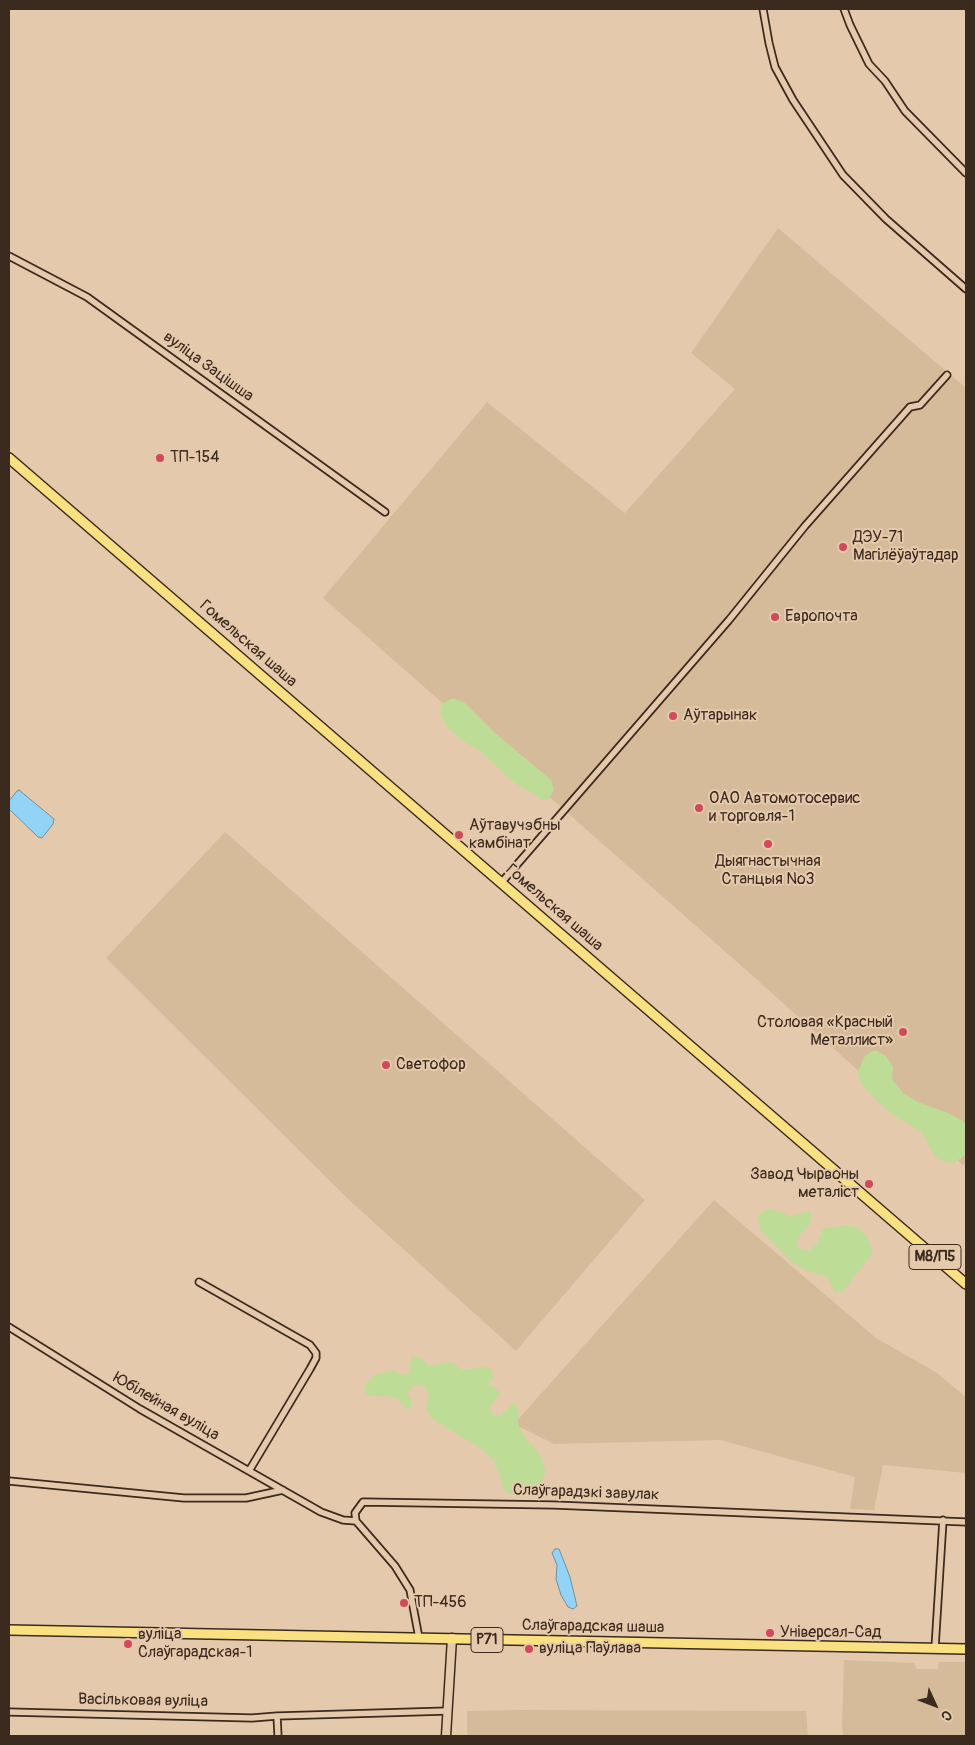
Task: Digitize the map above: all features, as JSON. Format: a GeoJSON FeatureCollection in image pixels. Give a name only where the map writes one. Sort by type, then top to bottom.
{"type":"FeatureCollection","features":[{"type":"Feature","properties":{"kind":"main road","name":"Гомельская шаша"},"geometry":{"type":"LineString","coordinates":[[9,458],[966,1284]]}},
{"type":"Feature","properties":{"kind":"main road","name":"Слаўгарадская шаша"},"geometry":{"type":"LineString","coordinates":[[9,1630],[966,1649]]}},
{"type":"Feature","properties":{"kind":"main road"},"geometry":{"type":"LineString","coordinates":[[446,1736],[452,1638]]}},
{"type":"Feature","properties":{"kind":"street"},"geometry":{"type":"LineString","coordinates":[[763,9],[775,67],[793,100],[844,175],[886,219],[966,289]]}},
{"type":"Feature","properties":{"kind":"street"},"geometry":{"type":"LineString","coordinates":[[844,9],[869,64],[885,81],[904,111],[966,173]]}},
{"type":"Feature","properties":{"kind":"street","name":"вуліца Зацішша"},"geometry":{"type":"LineString","coordinates":[[9,256],[87,296],[385,512]]}},
{"type":"Feature","properties":{"kind":"street"},"geometry":{"type":"LineString","coordinates":[[502,883],[723,628],[805,526],[893,425],[910,406],[920,406],[947,375]]}},
{"type":"Feature","properties":{"kind":"street"},"geometry":{"type":"LineString","coordinates":[[199,1282],[310,1345],[316,1353],[316,1358],[310,1369],[249,1471]]}},
{"type":"Feature","properties":{"kind":"street","name":"Юбілейная вуліца"},"geometry":{"type":"LineString","coordinates":[[9,1327],[140,1409],[321,1512],[343,1520],[356,1521]]}},
{"type":"Feature","properties":{"kind":"street"},"geometry":{"type":"LineString","coordinates":[[9,1481],[184,1498],[246,1498],[283,1490]]}},
{"type":"Feature","properties":{"kind":"street","name":"Слаўгарадзкі завулак"},"geometry":{"type":"LineString","coordinates":[[356,1521],[355,1513],[363,1502],[554,1505],[966,1522]]}},
{"type":"Feature","properties":{"kind":"street"},"geometry":{"type":"LineString","coordinates":[[935,1648],[943,1520]]}},
{"type":"Feature","properties":{"kind":"street"},"geometry":{"type":"LineString","coordinates":[[356,1521],[395,1566],[410,1590],[419,1638]]}},
{"type":"Feature","properties":{"kind":"street","name":"Васільковая вуліца"},"geometry":{"type":"LineString","coordinates":[[9,1712],[252,1718],[447,1712]]}},
{"type":"Feature","properties":{"kind":"street"},"geometry":{"type":"LineString","coordinates":[[277,1716],[278,1736]]}},
{"type":"Feature","properties":{"kind":"shaded area"},"geometry":{"type":"Polygon","coordinates":[[[778,228],[966,388],[966,1162],[963,1165],[745,969],[323,598],[487,402],[625,513],[735,389],[691,353],[778,228]]]}},
{"type":"Feature","properties":{"kind":"shaded area"},"geometry":{"type":"Polygon","coordinates":[[[225,832],[645,1200],[516,1351],[348,1199],[106,958],[225,832]]]}},
{"type":"Feature","properties":{"kind":"shaded area"},"geometry":{"type":"Polygon","coordinates":[[[714,1200],[876,1338],[937,1373],[966,1397],[966,1473],[883,1465],[874,1510],[850,1509],[855,1477],[720,1440],[554,1444],[514,1424],[714,1200]]]}},
{"type":"Feature","properties":{"kind":"shaded area"},"geometry":{"type":"Polygon","coordinates":[[[844,1660],[914,1663],[917,1669],[938,1669],[939,1662],[966,1662],[966,1736],[843,1736],[844,1660]]]}},
{"type":"Feature","properties":{"kind":"shaded area"},"geometry":{"type":"Polygon","coordinates":[[[467,1711],[806,1711],[808,1736],[467,1736],[467,1711]]]}},
{"type":"Feature","properties":{"kind":"green space"},"geometry":{"type":"Polygon","coordinates":[[[453,698],[465,703],[495,733],[551,780],[554,790],[548,800],[542,800],[517,785],[480,751],[463,741],[447,727],[440,714],[442,704],[453,698]]]}},
{"type":"Feature","properties":{"kind":"green space"},"geometry":{"type":"Polygon","coordinates":[[[875,1050],[886,1056],[893,1067],[892,1079],[903,1093],[918,1102],[948,1113],[963,1121],[966,1126],[966,1153],[964,1156],[953,1164],[938,1159],[922,1132],[892,1114],[862,1084],[857,1073],[865,1056],[875,1050]]]}},
{"type":"Feature","properties":{"kind":"green space"},"geometry":{"type":"Polygon","coordinates":[[[768,1209],[782,1212],[790,1217],[809,1211],[812,1216],[811,1222],[800,1235],[796,1244],[801,1249],[810,1251],[818,1242],[823,1229],[847,1225],[858,1228],[867,1236],[873,1253],[843,1291],[834,1292],[828,1277],[807,1271],[793,1263],[761,1231],[757,1216],[768,1209]]]}},
{"type":"Feature","properties":{"kind":"green space"},"geometry":{"type":"Polygon","coordinates":[[[411,1357],[420,1358],[429,1366],[452,1362],[461,1370],[483,1367],[492,1369],[493,1377],[488,1386],[494,1387],[501,1393],[489,1408],[493,1415],[501,1416],[511,1404],[517,1405],[519,1412],[518,1422],[522,1433],[540,1455],[546,1471],[540,1488],[530,1495],[518,1497],[505,1492],[495,1462],[482,1449],[434,1420],[426,1409],[429,1396],[423,1384],[413,1386],[407,1393],[411,1399],[411,1408],[407,1410],[396,1398],[366,1394],[364,1386],[376,1375],[393,1370],[403,1375],[410,1373],[411,1357]]]}},
{"type":"Feature","properties":{"kind":"water"},"geometry":{"type":"Polygon","coordinates":[[[19,790],[54,819],[53,824],[42,838],[38,837],[9,809],[9,801],[19,790]]]}},
{"type":"Feature","properties":{"kind":"water"},"geometry":{"type":"Polygon","coordinates":[[[555,1549],[559,1549],[570,1577],[577,1606],[573,1609],[568,1607],[561,1595],[556,1579],[557,1565],[552,1553],[555,1549]]]}},
{"type":"Feature","properties":{"kind":"place","name":"ТП-154"},"geometry":{"type":"Point","coordinates":[160,458]}},
{"type":"Feature","properties":{"kind":"place","name":"ДЭУ-71 Магілёўаўтадар"},"geometry":{"type":"Point","coordinates":[843,547]}},
{"type":"Feature","properties":{"kind":"place","name":"Европочта"},"geometry":{"type":"Point","coordinates":[775,617]}},
{"type":"Feature","properties":{"kind":"place","name":"Аўтарынак"},"geometry":{"type":"Point","coordinates":[673,716]}},
{"type":"Feature","properties":{"kind":"place","name":"ОАО Автомотосервис и торговля-1"},"geometry":{"type":"Point","coordinates":[699,808]}},
{"type":"Feature","properties":{"kind":"place","name":"Аўтавучэбны камбінат"},"geometry":{"type":"Point","coordinates":[459,835]}},
{"type":"Feature","properties":{"kind":"place","name":"Дыягнастычная Станцыя №3"},"geometry":{"type":"Point","coordinates":[768,844]}},
{"type":"Feature","properties":{"kind":"place","name":"Столовая «Красный Металлист»"},"geometry":{"type":"Point","coordinates":[903,1032]}},
{"type":"Feature","properties":{"kind":"place","name":"Светофор"},"geometry":{"type":"Point","coordinates":[386,1065]}},
{"type":"Feature","properties":{"kind":"place","name":"Завод Чырвоны металіст"},"geometry":{"type":"Point","coordinates":[869,1184]}},
{"type":"Feature","properties":{"kind":"place","name":"ТП-456"},"geometry":{"type":"Point","coordinates":[404,1603]}},
{"type":"Feature","properties":{"kind":"place","name":"Універсал-Сад"},"geometry":{"type":"Point","coordinates":[770,1633]}},
{"type":"Feature","properties":{"kind":"place","name":"вуліца Слаўгарадская-1"},"geometry":{"type":"Point","coordinates":[128,1644]}},
{"type":"Feature","properties":{"kind":"place","name":"вуліца Паўлава"},"geometry":{"type":"Point","coordinates":[529,1649]}}]}
